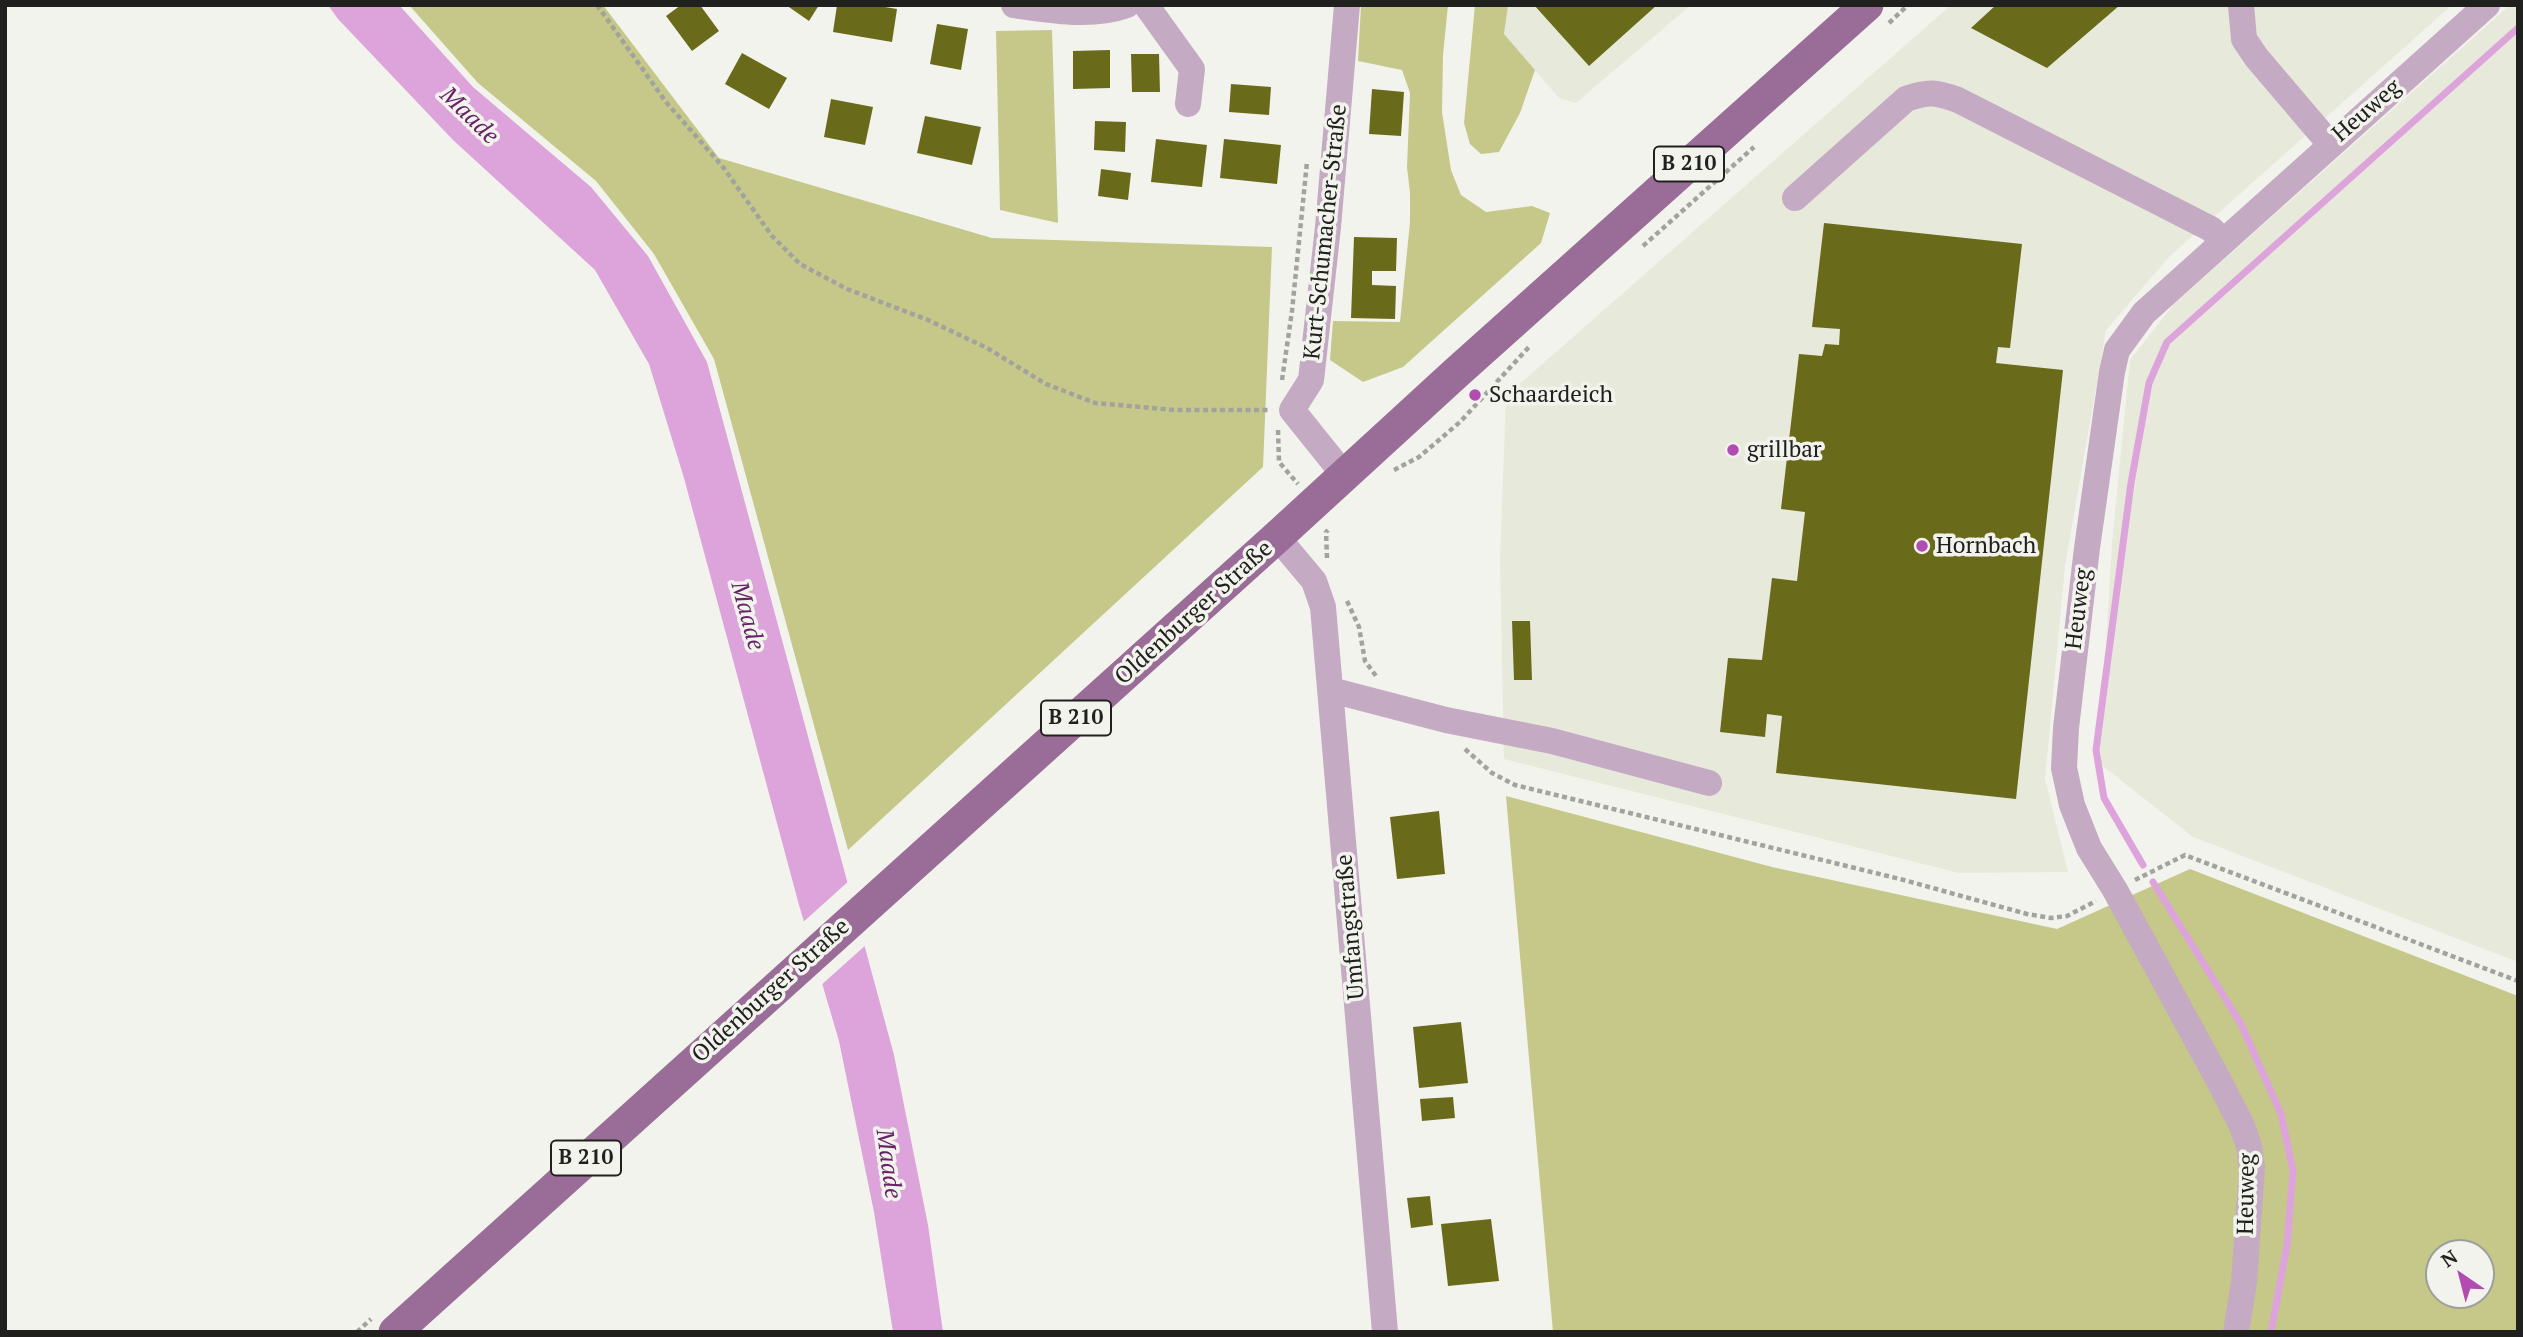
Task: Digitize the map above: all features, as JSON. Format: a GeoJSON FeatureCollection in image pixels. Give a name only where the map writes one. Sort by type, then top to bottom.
{"type":"FeatureCollection","features":[{"type":"Feature","properties":{"kind":"main road","name":"Oldenburger Straße"},"geometry":{"type":"LineString","coordinates":[[395,1332],[875,897],[1316,503],[1456,373],[1878,15]]}},
{"type":"Feature","properties":{"kind":"street"},"geometry":{"type":"LineString","coordinates":[[1014,5],[1073,12],[1108,11],[1127,5]]}},
{"type":"Feature","properties":{"kind":"street"},"geometry":{"type":"LineString","coordinates":[[1146,5],[1192,69],[1188,104]]}},
{"type":"Feature","properties":{"kind":"street","name":"Kurt-Schumacher-Straße"},"geometry":{"type":"LineString","coordinates":[[1283,415],[1311,380],[1328,228],[1347,5]]}},
{"type":"Feature","properties":{"kind":"street"},"geometry":{"type":"LineString","coordinates":[[2241,5],[2244,39],[2256,57],[2330,144]]}},
{"type":"Feature","properties":{"kind":"street","name":"Heuweg"},"geometry":{"type":"LineString","coordinates":[[2236,1332],[2244,1282],[2252,1168],[2249,1146],[2242,1126],[2115,890],[2089,848],[2072,805],[2064,768],[2066,728],[2087,548],[2112,372],[2118,350],[2144,313],[2487,5]]}},
{"type":"Feature","properties":{"kind":"street"},"geometry":{"type":"LineString","coordinates":[[1795,198],[1906,99],[1925,92],[1958,100],[2211,229],[2223,242]]}},
{"type":"Feature","properties":{"kind":"street"},"geometry":{"type":"LineString","coordinates":[[1283,415],[1345,476]]}},
{"type":"Feature","properties":{"kind":"street","name":"Umfangstraße"},"geometry":{"type":"LineString","coordinates":[[1278,537],[1314,581],[1323,607],[1385,1332]]}},
{"type":"Feature","properties":{"kind":"street"},"geometry":{"type":"LineString","coordinates":[[1331,690],[1446,720],[1552,741],[1709,783]]}},
{"type":"Feature","properties":{"kind":"path"},"geometry":{"type":"LineString","coordinates":[[597,5],[666,102],[723,167],[772,236],[800,264],[847,289],[928,320],[987,348],[1046,384],[1096,403],[1283,415],[1279,462],[1335,523],[1325,532],[1327,560]]}},
{"type":"Feature","properties":{"kind":"path"},"geometry":{"type":"LineString","coordinates":[[1878,15],[1908,5]]}},
{"type":"Feature","properties":{"kind":"path"},"geometry":{"type":"LineString","coordinates":[[1634,254],[1757,144]]}},
{"type":"Feature","properties":{"kind":"path"},"geometry":{"type":"LineString","coordinates":[[1281,386],[1292,311],[1308,151]]}},
{"type":"Feature","properties":{"kind":"path"},"geometry":{"type":"LineString","coordinates":[[1386,477],[1396,468],[1419,457],[1461,422],[1532,344]]}},
{"type":"Feature","properties":{"kind":"path"},"geometry":{"type":"LineString","coordinates":[[1346,598],[1359,627],[1365,661],[1378,678]]}},
{"type":"Feature","properties":{"kind":"path"},"geometry":{"type":"LineString","coordinates":[[1446,720],[1453,736],[1474,758],[1492,773],[1515,785],[1887,876],[2027,914],[2051,918],[2067,916],[2185,855],[2518,981]]}},
{"type":"Feature","properties":{"kind":"shaded area"},"geometry":{"type":"Polygon","coordinates":[[[1508,5],[1691,5],[1576,103],[1559,98],[1504,34],[1508,5]]]}},
{"type":"Feature","properties":{"kind":"shaded area"},"geometry":{"type":"Polygon","coordinates":[[[1951,5],[2452,5],[2169,257],[2106,330],[2065,566],[2045,779],[2068,872],[1959,873],[1504,759],[1500,559],[1506,396],[1951,5]]]}},
{"type":"Feature","properties":{"kind":"shaded area"},"geometry":{"type":"Polygon","coordinates":[[[2510,5],[2518,5],[2518,962],[2193,837],[2099,763],[2112,543],[2130,360],[2174,304],[2510,5]]]}},
{"type":"Feature","properties":{"kind":"green space"},"geometry":{"type":"Polygon","coordinates":[[[409,5],[603,5],[719,158],[992,238],[1272,247],[1263,467],[848,850],[714,359],[654,254],[596,181],[478,83],[409,5]]]}},
{"type":"Feature","properties":{"kind":"green space"},"geometry":{"type":"Polygon","coordinates":[[[1361,5],[1448,5],[1443,55],[1442,112],[1451,170],[1461,195],[1486,212],[1532,206],[1550,213],[1541,243],[1403,367],[1363,382],[1330,360],[1333,321],[1400,322],[1410,222],[1407,167],[1410,93],[1402,70],[1358,61],[1361,5]]]}},
{"type":"Feature","properties":{"kind":"green space"},"geometry":{"type":"Polygon","coordinates":[[[1475,5],[1508,5],[1504,34],[1535,70],[1520,113],[1499,152],[1481,154],[1470,144],[1464,123],[1475,5]]]}},
{"type":"Feature","properties":{"kind":"green space"},"geometry":{"type":"Polygon","coordinates":[[[1052,30],[1058,223],[1000,210],[996,31],[1052,30]]]}},
{"type":"Feature","properties":{"kind":"green space"},"geometry":{"type":"Polygon","coordinates":[[[1506,796],[1772,867],[2057,929],[2190,869],[2518,996],[2518,1332],[1553,1332],[1506,796]]]}},
{"type":"Feature","properties":{"kind":"water","name":"Maade"},"geometry":{"type":"Polygon","coordinates":[[[328,5],[399,5],[473,87],[591,187],[648,256],[707,362],[894,1055],[928,1225],[943,1332],[893,1332],[874,1212],[839,1041],[799,905],[684,478],[649,364],[595,270],[453,140],[338,19],[328,5]]]}},
{"type":"Feature","properties":{"kind":"pier"},"geometry":{"type":"Polygon","coordinates":[[[850,880],[867,944],[819,987],[801,924],[850,880]]]}},
{"type":"Feature","properties":{"kind":"building"},"geometry":{"type":"Polygon","coordinates":[[[681,5],[700,5],[719,31],[692,51],[666,16],[681,5]]]}},
{"type":"Feature","properties":{"kind":"building"},"geometry":{"type":"Polygon","coordinates":[[[786,5],[819,5],[809,21],[786,5]]]}},
{"type":"Feature","properties":{"kind":"building"},"geometry":{"type":"Polygon","coordinates":[[[837,5],[873,5],[897,9],[892,42],[833,32],[837,5]]]}},
{"type":"Feature","properties":{"kind":"building"},"geometry":{"type":"Polygon","coordinates":[[[1534,5],[1657,5],[1589,66],[1534,5]]]}},
{"type":"Feature","properties":{"kind":"building"},"geometry":{"type":"Polygon","coordinates":[[[1996,5],[2120,5],[2047,68],[1971,28],[1996,5]]]}},
{"type":"Feature","properties":{"kind":"building"},"geometry":{"type":"Polygon","coordinates":[[[937,24],[968,29],[961,70],[930,64],[937,24]]]}},
{"type":"Feature","properties":{"kind":"building"},"geometry":{"type":"Polygon","coordinates":[[[1110,50],[1110,88],[1073,89],[1073,51],[1110,50]]]}},
{"type":"Feature","properties":{"kind":"building"},"geometry":{"type":"Polygon","coordinates":[[[742,53],[787,78],[769,109],[725,84],[742,53]]]}},
{"type":"Feature","properties":{"kind":"building"},"geometry":{"type":"Polygon","coordinates":[[[1131,54],[1159,54],[1160,92],[1132,92],[1131,54]]]}},
{"type":"Feature","properties":{"kind":"building"},"geometry":{"type":"Polygon","coordinates":[[[1231,84],[1271,87],[1269,115],[1229,112],[1231,84]]]}},
{"type":"Feature","properties":{"kind":"building"},"geometry":{"type":"Polygon","coordinates":[[[1372,89],[1404,92],[1401,136],[1369,134],[1372,89]]]}},
{"type":"Feature","properties":{"kind":"building"},"geometry":{"type":"Polygon","coordinates":[[[831,99],[873,107],[865,145],[824,137],[831,99]]]}},
{"type":"Feature","properties":{"kind":"building"},"geometry":{"type":"Polygon","coordinates":[[[925,116],[981,127],[972,165],[917,153],[925,116]]]}},
{"type":"Feature","properties":{"kind":"building"},"geometry":{"type":"Polygon","coordinates":[[[1095,121],[1126,122],[1125,152],[1094,150],[1095,121]]]}},
{"type":"Feature","properties":{"kind":"building"},"geometry":{"type":"Polygon","coordinates":[[[1156,139],[1207,145],[1202,187],[1151,182],[1156,139]]]}},
{"type":"Feature","properties":{"kind":"building"},"geometry":{"type":"Polygon","coordinates":[[[1224,139],[1281,145],[1277,184],[1220,178],[1224,139]]]}},
{"type":"Feature","properties":{"kind":"building"},"geometry":{"type":"Polygon","coordinates":[[[1101,169],[1131,173],[1128,200],[1098,196],[1101,169]]]}},
{"type":"Feature","properties":{"kind":"building","name":"Hornbach"},"geometry":{"type":"Polygon","coordinates":[[[1824,223],[2022,244],[2010,348],[1998,347],[1996,363],[2063,370],[2016,799],[1776,773],[1782,716],[1767,714],[1765,737],[1720,732],[1728,658],[1762,660],[1772,578],[1797,581],[1805,512],[1781,509],[1799,354],[1822,356],[1825,344],[1839,345],[1840,329],[1812,327],[1824,223]]]}},
{"type":"Feature","properties":{"kind":"building"},"geometry":{"type":"Polygon","coordinates":[[[1354,237],[1397,238],[1396,271],[1372,271],[1372,285],[1396,286],[1395,319],[1351,318],[1354,237]]]}},
{"type":"Feature","properties":{"kind":"building"},"geometry":{"type":"Polygon","coordinates":[[[1512,621],[1530,621],[1532,680],[1514,680],[1512,621]]]}},
{"type":"Feature","properties":{"kind":"building"},"geometry":{"type":"Polygon","coordinates":[[[1439,811],[1445,874],[1397,879],[1390,817],[1439,811]]]}},
{"type":"Feature","properties":{"kind":"building"},"geometry":{"type":"Polygon","coordinates":[[[1461,1022],[1468,1083],[1419,1088],[1413,1027],[1461,1022]]]}},
{"type":"Feature","properties":{"kind":"building"},"geometry":{"type":"Polygon","coordinates":[[[1453,1097],[1455,1118],[1422,1121],[1420,1099],[1453,1097]]]}},
{"type":"Feature","properties":{"kind":"building"},"geometry":{"type":"Polygon","coordinates":[[[1430,1196],[1433,1225],[1411,1228],[1407,1198],[1430,1196]]]}},
{"type":"Feature","properties":{"kind":"building"},"geometry":{"type":"Polygon","coordinates":[[[1491,1219],[1499,1281],[1448,1286],[1441,1224],[1491,1219]]]}},
{"type":"Feature","properties":{"kind":"waterway"},"geometry":{"type":"LineString","coordinates":[[2143,865],[2104,798],[2096,750],[2131,483],[2149,383],[2167,342],[2518,28]]}},
{"type":"Feature","properties":{"kind":"waterway"},"geometry":{"type":"LineString","coordinates":[[2153,882],[2241,1024],[2281,1114],[2293,1171],[2287,1245],[2271,1332]]}},
{"type":"Feature","properties":{"kind":"place","name":"Schaardeich"},"geometry":{"type":"Point","coordinates":[1475,395]}},
{"type":"Feature","properties":{"kind":"place","name":"grillbar"},"geometry":{"type":"Point","coordinates":[1733,450]}},
{"type":"Feature","properties":{"kind":"place","name":"Hornbach"},"geometry":{"type":"Point","coordinates":[1922,546]}}]}
